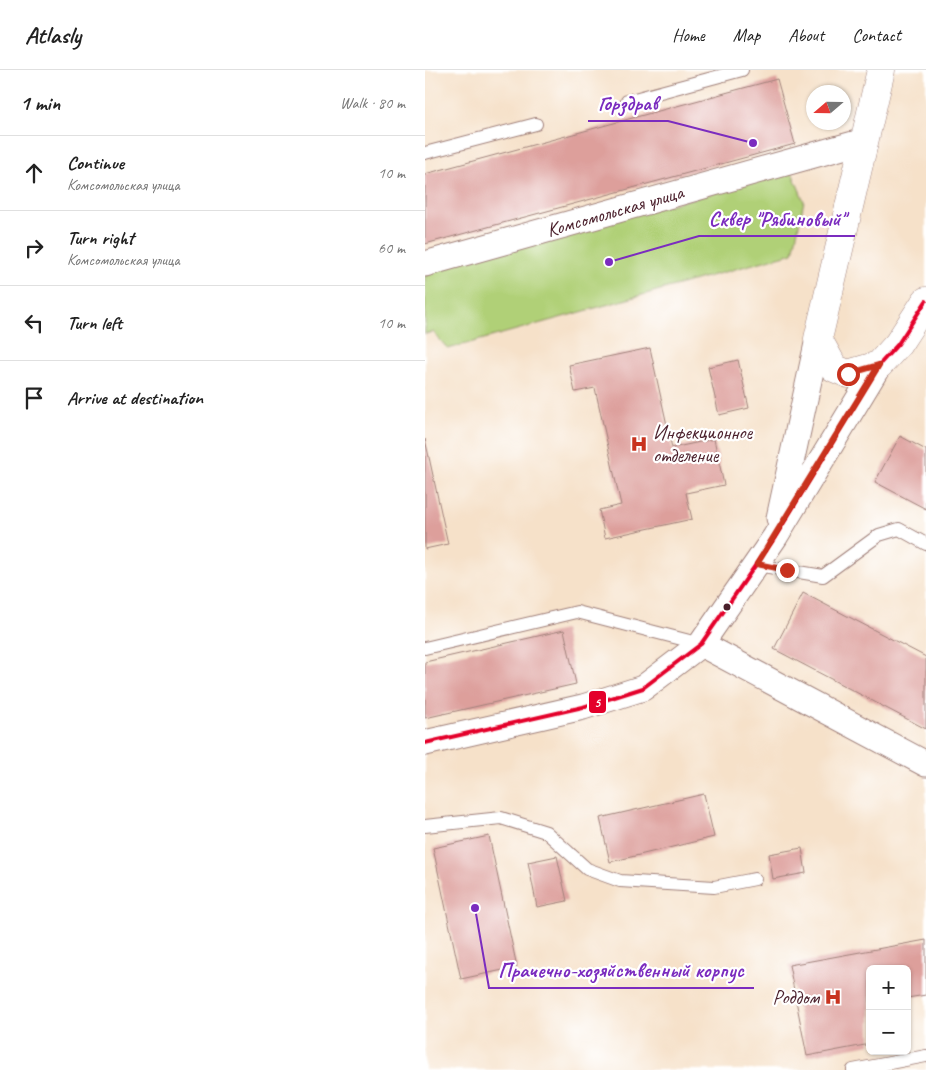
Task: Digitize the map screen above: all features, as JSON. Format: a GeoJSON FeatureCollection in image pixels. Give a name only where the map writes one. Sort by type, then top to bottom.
{"type":"FeatureCollection","features":[{"type":"Feature","properties":{"kind":"street"},"geometry":{"type":"LineString","coordinates":[[775,537],[818,340],[881,70]]}},
{"type":"Feature","properties":{"kind":"street","name":"Комсомольская улица"},"geometry":{"type":"LineString","coordinates":[[425,264],[863,142]]}},
{"type":"Feature","properties":{"kind":"street"},"geometry":{"type":"LineString","coordinates":[[425,744],[583,707],[643,688],[701,644],[775,537],[879,365],[923,312]]}},
{"type":"Feature","properties":{"kind":"street"},"geometry":{"type":"LineString","coordinates":[[818,340],[835,368],[848,374],[879,365]]}},
{"type":"Feature","properties":{"kind":"street"},"geometry":{"type":"LineString","coordinates":[[701,644],[926,764]]}},
{"type":"Feature","properties":{"kind":"lane"},"geometry":{"type":"LineString","coordinates":[[627,101],[742,70]]}},
{"type":"Feature","properties":{"kind":"lane"},"geometry":{"type":"LineString","coordinates":[[425,154],[536,124]]}},
{"type":"Feature","properties":{"kind":"lane"},"geometry":{"type":"LineString","coordinates":[[757,564],[823,576],[879,535],[899,530],[926,544]]}},
{"type":"Feature","properties":{"kind":"lane"},"geometry":{"type":"LineString","coordinates":[[425,648],[577,612],[701,644]]}},
{"type":"Feature","properties":{"kind":"lane"},"geometry":{"type":"LineString","coordinates":[[425,826],[501,818],[546,832],[587,869],[619,880],[713,887],[755,879]]}},
{"type":"Feature","properties":{"kind":"lane"},"geometry":{"type":"LineString","coordinates":[[853,1070],[926,1056]]}},
{"type":"Feature","properties":{"kind":"green space"},"geometry":{"type":"Polygon","coordinates":[[[792,172],[804,201],[793,253],[448,349],[433,332],[425,334],[425,270],[792,172]]]}},
{"type":"Feature","properties":{"kind":"building"},"geometry":{"type":"Polygon","coordinates":[[[777,79],[795,144],[425,244],[425,174],[777,79]]]}},
{"type":"Feature","properties":{"kind":"building","name":"Инфекционное отделение"},"geometry":{"type":"Polygon","coordinates":[[[650,348],[672,448],[714,439],[724,485],[686,493],[692,519],[605,538],[599,510],[621,505],[595,388],[575,392],[569,365],[650,348]]]}},
{"type":"Feature","properties":{"kind":"building"},"geometry":{"type":"Polygon","coordinates":[[[738,360],[749,408],[719,415],[708,367],[738,360]]]}},
{"type":"Feature","properties":{"kind":"building"},"geometry":{"type":"Polygon","coordinates":[[[900,436],[926,450],[926,509],[875,482],[900,436]]]}},
{"type":"Feature","properties":{"kind":"building"},"geometry":{"type":"Polygon","coordinates":[[[425,439],[448,544],[425,549],[425,439]]]}},
{"type":"Feature","properties":{"kind":"building"},"geometry":{"type":"Polygon","coordinates":[[[803,593],[926,657],[926,729],[774,649],[803,593]]]}},
{"type":"Feature","properties":{"kind":"building"},"geometry":{"type":"Polygon","coordinates":[[[564,630],[576,684],[425,718],[425,662],[564,630]]]}},
{"type":"Feature","properties":{"kind":"building"},"geometry":{"type":"Polygon","coordinates":[[[704,794],[714,837],[610,862],[600,818],[704,794]]]}},
{"type":"Feature","properties":{"kind":"building"},"geometry":{"type":"Polygon","coordinates":[[[489,836],[517,967],[461,979],[433,848],[489,836]]]}},
{"type":"Feature","properties":{"kind":"building"},"geometry":{"type":"Polygon","coordinates":[[[802,848],[806,873],[773,879],[769,854],[802,848]]]}},
{"type":"Feature","properties":{"kind":"building"},"geometry":{"type":"Polygon","coordinates":[[[557,856],[567,901],[537,907],[528,862],[557,856]]]}},
{"type":"Feature","properties":{"kind":"building","name":"Роддом"},"geometry":{"type":"Polygon","coordinates":[[[926,940],[926,995],[911,997],[911,965],[866,965],[866,1045],[807,1056],[789,965],[926,940]]]}},
{"type":"Feature","properties":{"kind":"transit line","name":"5"},"geometry":{"type":"LineString","coordinates":[[425,743],[583,707],[643,688],[701,644],[775,537],[879,365],[898,344],[926,301]]}},
{"type":"Feature","properties":{"kind":"place","name":"Горздрав"},"geometry":{"type":"Point","coordinates":[753,143]}},
{"type":"Feature","properties":{"kind":"place","name":"Сквер \"Рябиновый\""},"geometry":{"type":"Point","coordinates":[609,262]}},
{"type":"Feature","properties":{"kind":"place","name":"Инфекционное отделение"},"geometry":{"type":"Point","coordinates":[639,444]}},
{"type":"Feature","properties":{"kind":"place","name":"Прачечно-хозяйственный корпус"},"geometry":{"type":"Point","coordinates":[475,908]}},
{"type":"Feature","properties":{"kind":"place","name":"Роддом"},"geometry":{"type":"Point","coordinates":[833,997]}},
{"type":"Feature","properties":{"kind":"route"},"geometry":{"type":"LineString","coordinates":[[787,570],[757,564],[879,365],[848,374]]}}]}
